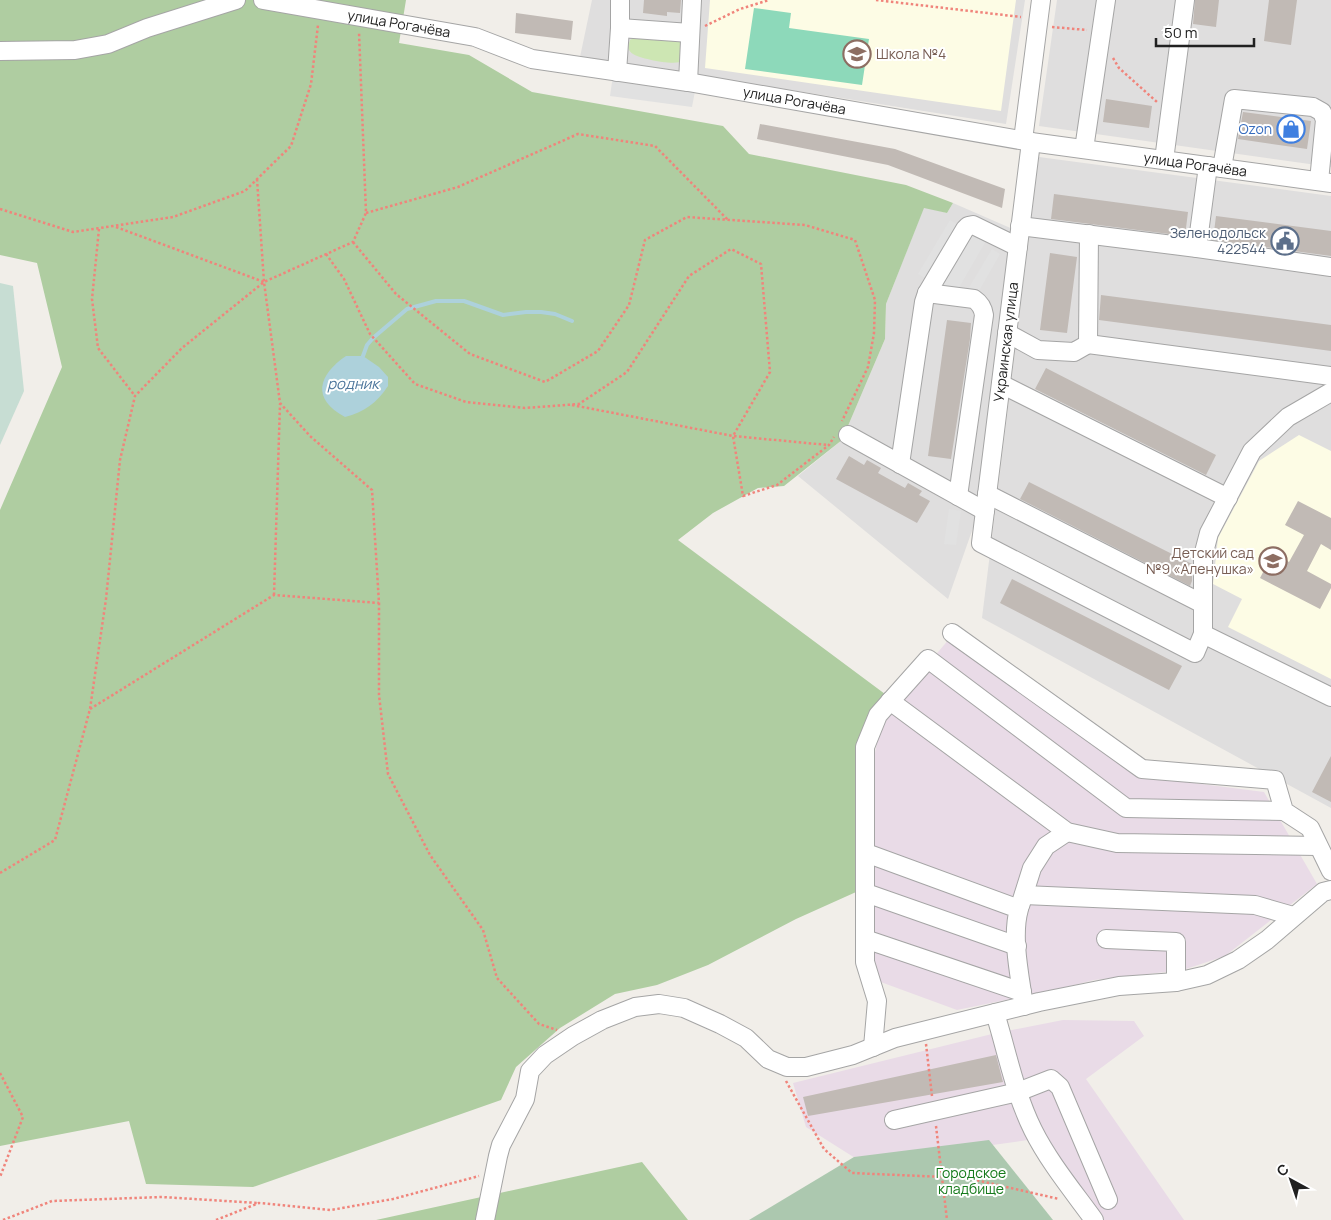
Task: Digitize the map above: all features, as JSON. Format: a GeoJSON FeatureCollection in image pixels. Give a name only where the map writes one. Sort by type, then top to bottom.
{"type":"FeatureCollection","features":[{"type":"Feature","properties":{"kind":"street"},"geometry":{"type":"LineString","coordinates":[[0,51],[75,50],[108,44],[147,28],[236,0]]}},
{"type":"Feature","properties":{"kind":"street","name":"улица Рогачёва"},"geometry":{"type":"LineString","coordinates":[[263,0],[475,37],[532,59],[688,82],[1027,141],[1325,182]]}},
{"type":"Feature","properties":{"kind":"street"},"geometry":{"type":"LineString","coordinates":[[617,72],[620,0]]}},
{"type":"Feature","properties":{"kind":"street"},"geometry":{"type":"LineString","coordinates":[[688,82],[692,0]]}},
{"type":"Feature","properties":{"kind":"street","name":"Украинская улица"},"geometry":{"type":"LineString","coordinates":[[1041,0],[1018,246],[981,543],[1195,653],[1203,634]]}},
{"type":"Feature","properties":{"kind":"street"},"geometry":{"type":"LineString","coordinates":[[1084,149],[1106,0]]}},
{"type":"Feature","properties":{"kind":"street"},"geometry":{"type":"LineString","coordinates":[[1164,160],[1185,0]]}},
{"type":"Feature","properties":{"kind":"street"},"geometry":{"type":"LineString","coordinates":[[620,28],[690,33]]}},
{"type":"Feature","properties":{"kind":"street"},"geometry":{"type":"LineString","coordinates":[[1197,248],[1215,167],[1234,99],[1313,107],[1322,112],[1325,120],[1325,182]]}},
{"type":"Feature","properties":{"kind":"street"},"geometry":{"type":"LineString","coordinates":[[900,464],[924,302],[927,293],[968,226],[973,225],[1018,246]]}},
{"type":"Feature","properties":{"kind":"street"},"geometry":{"type":"LineString","coordinates":[[1020,226],[1331,267]]}},
{"type":"Feature","properties":{"kind":"street"},"geometry":{"type":"LineString","coordinates":[[1088,234],[1088,344]]}},
{"type":"Feature","properties":{"kind":"street"},"geometry":{"type":"LineString","coordinates":[[927,293],[974,299],[984,311],[958,496]]}},
{"type":"Feature","properties":{"kind":"street"},"geometry":{"type":"LineString","coordinates":[[1007,333],[1038,350],[1074,352],[1088,344],[1331,376]]}},
{"type":"Feature","properties":{"kind":"street"},"geometry":{"type":"LineString","coordinates":[[1001,384],[1228,498]]}},
{"type":"Feature","properties":{"kind":"street"},"geometry":{"type":"LineString","coordinates":[[1331,392],[1288,417],[1252,451],[1209,533],[1203,556],[1203,634],[1331,698]]}},
{"type":"Feature","properties":{"kind":"street"},"geometry":{"type":"LineString","coordinates":[[842,429],[958,496],[986,502],[1203,604]]}},
{"type":"Feature","properties":{"kind":"street"},"geometry":{"type":"LineString","coordinates":[[952,633],[1142,768],[1275,780],[1284,811]]}},
{"type":"Feature","properties":{"kind":"street"},"geometry":{"type":"LineString","coordinates":[[873,1047],[877,1001],[865,962],[865,747],[878,715],[928,659],[1126,808],[1284,811],[1310,828],[1331,871]]}},
{"type":"Feature","properties":{"kind":"street"},"geometry":{"type":"LineString","coordinates":[[890,701],[1068,832],[1117,842],[1318,846]]}},
{"type":"Feature","properties":{"kind":"street"},"geometry":{"type":"LineString","coordinates":[[1023,999],[1016,919],[1032,868],[1046,846],[1068,832]]}},
{"type":"Feature","properties":{"kind":"street"},"geometry":{"type":"LineString","coordinates":[[866,854],[1022,902],[1255,905],[1293,916]]}},
{"type":"Feature","properties":{"kind":"street"},"geometry":{"type":"LineString","coordinates":[[485,1220],[501,1145],[525,1099],[530,1071],[545,1056],[573,1036],[602,1020],[635,1007],[659,1004],[684,1008],[746,1038],[768,1059],[787,1068],[806,1067],[854,1055],[895,1038],[995,1013],[1023,999],[1119,986],[1176,982],[1207,975],[1238,960],[1267,940],[1323,892],[1331,890]]}},
{"type":"Feature","properties":{"kind":"street"},"geometry":{"type":"LineString","coordinates":[[866,893],[1017,946]]}},
{"type":"Feature","properties":{"kind":"street"},"geometry":{"type":"LineString","coordinates":[[865,939],[1023,999]]}},
{"type":"Feature","properties":{"kind":"street"},"geometry":{"type":"LineString","coordinates":[[1106,939],[1176,942],[1176,982]]}},
{"type":"Feature","properties":{"kind":"street"},"geometry":{"type":"LineString","coordinates":[[995,1013],[1018,1092],[1033,1130],[1052,1161],[1094,1220]]}},
{"type":"Feature","properties":{"kind":"street"},"geometry":{"type":"LineString","coordinates":[[894,1120],[1018,1092],[1051,1079],[1060,1087],[1108,1200]]}},
{"type":"Feature","properties":{"kind":"path"},"geometry":{"type":"LineString","coordinates":[[690,33],[740,9],[768,0]]}},
{"type":"Feature","properties":{"kind":"path"},"geometry":{"type":"LineString","coordinates":[[876,0],[1020,17]]}},
{"type":"Feature","properties":{"kind":"path"},"geometry":{"type":"LineString","coordinates":[[0,209],[74,232],[173,217],[245,191],[291,146],[311,84],[320,10]]}},
{"type":"Feature","properties":{"kind":"path"},"geometry":{"type":"LineString","coordinates":[[0,873],[55,840],[90,710],[106,598],[120,460],[135,396],[182,348],[264,282],[353,242],[366,213],[358,17]]}},
{"type":"Feature","properties":{"kind":"path"},"geometry":{"type":"LineString","coordinates":[[366,213],[458,187],[578,134],[655,146],[728,220]]}},
{"type":"Feature","properties":{"kind":"path"},"geometry":{"type":"LineString","coordinates":[[257,179],[264,282],[280,403],[274,594]]}},
{"type":"Feature","properties":{"kind":"path"},"geometry":{"type":"LineString","coordinates":[[326,254],[344,279],[370,334],[415,384],[466,402],[525,408],[579,404],[626,372],[689,276],[731,249],[761,264],[770,372],[733,436],[743,496],[777,485],[829,445],[842,429],[868,367],[874,333],[875,300],[855,240],[806,225],[687,217],[645,240],[629,305],[598,350],[545,382],[470,354],[396,294],[353,242]]}},
{"type":"Feature","properties":{"kind":"path"},"geometry":{"type":"LineString","coordinates":[[114,226],[264,282]]}},
{"type":"Feature","properties":{"kind":"path"},"geometry":{"type":"LineString","coordinates":[[99,228],[92,299],[98,348],[135,396]]}},
{"type":"Feature","properties":{"kind":"path"},"geometry":{"type":"LineString","coordinates":[[280,403],[310,436],[372,490],[379,603],[379,695],[388,774],[430,855],[482,930],[497,978],[539,1024],[573,1036]]}},
{"type":"Feature","properties":{"kind":"path"},"geometry":{"type":"LineString","coordinates":[[568,405],[733,436],[829,445]]}},
{"type":"Feature","properties":{"kind":"path"},"geometry":{"type":"LineString","coordinates":[[829,445],[842,429]]}},
{"type":"Feature","properties":{"kind":"path"},"geometry":{"type":"LineString","coordinates":[[90,710],[274,594],[379,603]]}},
{"type":"Feature","properties":{"kind":"path"},"geometry":{"type":"LineString","coordinates":[[775,1062],[824,1150],[852,1173],[967,1178],[1083,1205]]}},
{"type":"Feature","properties":{"kind":"path"},"geometry":{"type":"LineString","coordinates":[[0,1073],[23,1117],[0,1177]]}},
{"type":"Feature","properties":{"kind":"path"},"geometry":{"type":"LineString","coordinates":[[3,1220],[52,1201],[162,1197],[331,1210],[393,1199],[495,1172]]}},
{"type":"Feature","properties":{"kind":"path"},"geometry":{"type":"LineString","coordinates":[[216,1220],[259,1203]]}},
{"type":"Feature","properties":{"kind":"shaded area","name":"Школа №4"},"geometry":{"type":"Polygon","coordinates":[[[592,0],[1025,0],[1006,124],[580,57],[592,0]]]}},
{"type":"Feature","properties":{"kind":"shaded area","name":"Школа №4"},"geometry":{"type":"Polygon","coordinates":[[[710,0],[1016,0],[1001,111],[705,68],[710,0]]]}},
{"type":"Feature","properties":{"kind":"shaded area"},"geometry":{"type":"Polygon","coordinates":[[[1057,0],[1331,0],[1331,167],[1039,126],[1057,0]]]}},
{"type":"Feature","properties":{"kind":"shaded area"},"geometry":{"type":"Polygon","coordinates":[[[613,75],[696,86],[692,107],[610,96],[613,75]]]}},
{"type":"Feature","properties":{"kind":"shaded area"},"geometry":{"type":"Polygon","coordinates":[[[1039,157],[1331,196],[1331,808],[982,618],[1039,157]]]}},
{"type":"Feature","properties":{"kind":"shaded area"},"geometry":{"type":"Polygon","coordinates":[[[953,203],[1015,230],[980,508],[948,599],[798,476],[842,440],[885,339],[886,304],[924,207],[947,213],[953,203]]]}},
{"type":"Feature","properties":{"kind":"shaded area"},"geometry":{"type":"Polygon","coordinates":[[[950,220],[958,225],[927,279],[918,274],[950,220]]]}},
{"type":"Feature","properties":{"kind":"shaded area"},"geometry":{"type":"Polygon","coordinates":[[[969,231],[986,241],[957,291],[948,287],[946,290],[937,285],[969,231]]]}},
{"type":"Feature","properties":{"kind":"shaded area"},"geometry":{"type":"Polygon","coordinates":[[[992,249],[1000,254],[976,296],[967,291],[992,249]]]}},
{"type":"Feature","properties":{"kind":"shaded area"},"geometry":{"type":"Polygon","coordinates":[[[0,283],[13,286],[24,391],[0,445],[0,283]]]}},
{"type":"Feature","properties":{"kind":"shaded area","name":"Детский сад №9 «Аленушка»"},"geometry":{"type":"Polygon","coordinates":[[[1299,435],[1331,451],[1331,679],[1228,627],[1242,599],[1213,584],[1218,538],[1259,461],[1299,435]]]}},
{"type":"Feature","properties":{"kind":"shaded area"},"geometry":{"type":"Polygon","coordinates":[[[949,509],[961,511],[956,545],[944,544],[949,509]]]}},
{"type":"Feature","properties":{"kind":"shaded area"},"geometry":{"type":"Polygon","coordinates":[[[950,638],[1139,776],[1264,792],[1317,884],[1225,956],[1183,970],[1094,980],[957,1010],[878,981],[868,937],[871,776],[881,719],[950,638]]]}},
{"type":"Feature","properties":{"kind":"shaded area"},"geometry":{"type":"Polygon","coordinates":[[[1063,1020],[1134,1021],[1144,1036],[1086,1079],[1184,1220],[1088,1220],[1028,1140],[863,1163],[806,1127],[793,1083],[992,1034],[1063,1020]]]}},
{"type":"Feature","properties":{"kind":"green space"},"geometry":{"type":"Polygon","coordinates":[[[0,0],[406,0],[399,43],[469,55],[532,92],[723,126],[749,154],[906,185],[953,203],[947,213],[924,208],[886,304],[885,339],[842,440],[784,486],[758,488],[713,513],[678,540],[889,697],[866,779],[865,888],[796,919],[708,965],[657,985],[615,994],[560,1028],[516,1067],[501,1100],[253,1187],[146,1184],[129,1121],[0,1146],[0,510],[62,367],[37,263],[0,255],[0,0]]]}},
{"type":"Feature","properties":{"kind":"green space"},"geometry":{"type":"Polygon","coordinates":[[[754,8],[791,13],[789,28],[869,39],[862,85],[745,69],[754,8]]]}},
{"type":"Feature","properties":{"kind":"green space"},"geometry":{"type":"Polygon","coordinates":[[[634,38],[681,40],[684,43],[683,61],[673,63],[637,56],[631,53],[628,48],[630,40],[634,38]]]}},
{"type":"Feature","properties":{"kind":"green space","name":"Городское кладбище"},"geometry":{"type":"Polygon","coordinates":[[[989,1140],[1053,1220],[749,1220],[854,1157],[989,1140]]]}},
{"type":"Feature","properties":{"kind":"green space"},"geometry":{"type":"Polygon","coordinates":[[[642,1162],[688,1220],[376,1220],[642,1162]]]}},
{"type":"Feature","properties":{"kind":"water","name":"родник"},"geometry":{"type":"Polygon","coordinates":[[[346,356],[363,356],[379,367],[388,377],[388,386],[370,406],[345,417],[327,403],[322,387],[329,371],[346,356]]]}},
{"type":"Feature","properties":{"kind":"building"},"geometry":{"type":"Polygon","coordinates":[[[644,0],[681,0],[680,13],[667,12],[667,16],[643,13],[644,0]]]}},
{"type":"Feature","properties":{"kind":"building"},"geometry":{"type":"Polygon","coordinates":[[[1195,0],[1219,0],[1216,27],[1193,24],[1195,0]]]}},
{"type":"Feature","properties":{"kind":"building"},"geometry":{"type":"Polygon","coordinates":[[[1269,0],[1297,0],[1291,45],[1264,41],[1269,0]]]}},
{"type":"Feature","properties":{"kind":"building"},"geometry":{"type":"Polygon","coordinates":[[[516,13],[573,21],[571,40],[515,33],[516,13]]]}},
{"type":"Feature","properties":{"kind":"building"},"geometry":{"type":"Polygon","coordinates":[[[1106,99],[1152,106],[1149,128],[1103,122],[1106,99]]]}},
{"type":"Feature","properties":{"kind":"building"},"geometry":{"type":"Polygon","coordinates":[[[1243,112],[1311,121],[1307,149],[1238,139],[1243,112]]]}},
{"type":"Feature","properties":{"kind":"building"},"geometry":{"type":"Polygon","coordinates":[[[760,124],[895,149],[1005,189],[1002,208],[888,165],[757,139],[760,124]]]}},
{"type":"Feature","properties":{"kind":"building"},"geometry":{"type":"Polygon","coordinates":[[[1054,194],[1188,212],[1185,236],[1051,219],[1054,194]]]}},
{"type":"Feature","properties":{"kind":"building"},"geometry":{"type":"Polygon","coordinates":[[[1216,216],[1331,231],[1331,256],[1213,240],[1216,216]]]}},
{"type":"Feature","properties":{"kind":"building"},"geometry":{"type":"Polygon","coordinates":[[[1050,253],[1077,257],[1067,333],[1040,330],[1050,253]]]}},
{"type":"Feature","properties":{"kind":"building"},"geometry":{"type":"Polygon","coordinates":[[[1101,295],[1331,325],[1331,351],[1099,320],[1101,295]]]}},
{"type":"Feature","properties":{"kind":"building"},"geometry":{"type":"Polygon","coordinates":[[[947,320],[971,323],[951,459],[928,456],[947,320]]]}},
{"type":"Feature","properties":{"kind":"building"},"geometry":{"type":"Polygon","coordinates":[[[1046,368],[1216,455],[1206,475],[1035,389],[1046,368]]]}},
{"type":"Feature","properties":{"kind":"building"},"geometry":{"type":"Polygon","coordinates":[[[849,456],[864,465],[867,460],[881,468],[878,473],[905,488],[908,483],[922,491],[919,495],[930,501],[917,523],[836,479],[849,456]]]}},
{"type":"Feature","properties":{"kind":"building"},"geometry":{"type":"Polygon","coordinates":[[[1029,482],[1192,564],[1192,581],[1190,586],[1020,499],[1029,482]]]}},
{"type":"Feature","properties":{"kind":"building"},"geometry":{"type":"Polygon","coordinates":[[[1298,501],[1331,518],[1331,550],[1321,544],[1307,571],[1331,584],[1331,588],[1320,609],[1260,578],[1273,553],[1289,562],[1304,535],[1285,525],[1298,501]]]}},
{"type":"Feature","properties":{"kind":"building"},"geometry":{"type":"Polygon","coordinates":[[[1012,579],[1182,666],[1169,690],[1000,603],[1012,579]]]}},
{"type":"Feature","properties":{"kind":"building"},"geometry":{"type":"Polygon","coordinates":[[[1331,756],[1331,802],[1312,792],[1331,756]]]}},
{"type":"Feature","properties":{"kind":"building"},"geometry":{"type":"Polygon","coordinates":[[[996,1055],[1003,1082],[808,1116],[803,1097],[996,1055]]]}},
{"type":"Feature","properties":{"kind":"waterway"},"geometry":{"type":"LineString","coordinates":[[363,356],[367,345],[373,338],[407,309],[436,301],[464,301],[503,315],[526,312],[555,314],[572,321]]}},
{"type":"Feature","properties":{"kind":"place","name":"Школа №4"},"geometry":{"type":"Point","coordinates":[857,54]}},
{"type":"Feature","properties":{"kind":"place","name":"Ozon"},"geometry":{"type":"Point","coordinates":[1291,129]}},
{"type":"Feature","properties":{"kind":"place","name":"Зеленодольск 422544"},"geometry":{"type":"Point","coordinates":[1285,241]}},
{"type":"Feature","properties":{"kind":"place","name":"Детский сад №9 «Аленушка»"},"geometry":{"type":"Point","coordinates":[1273,561]}}]}
